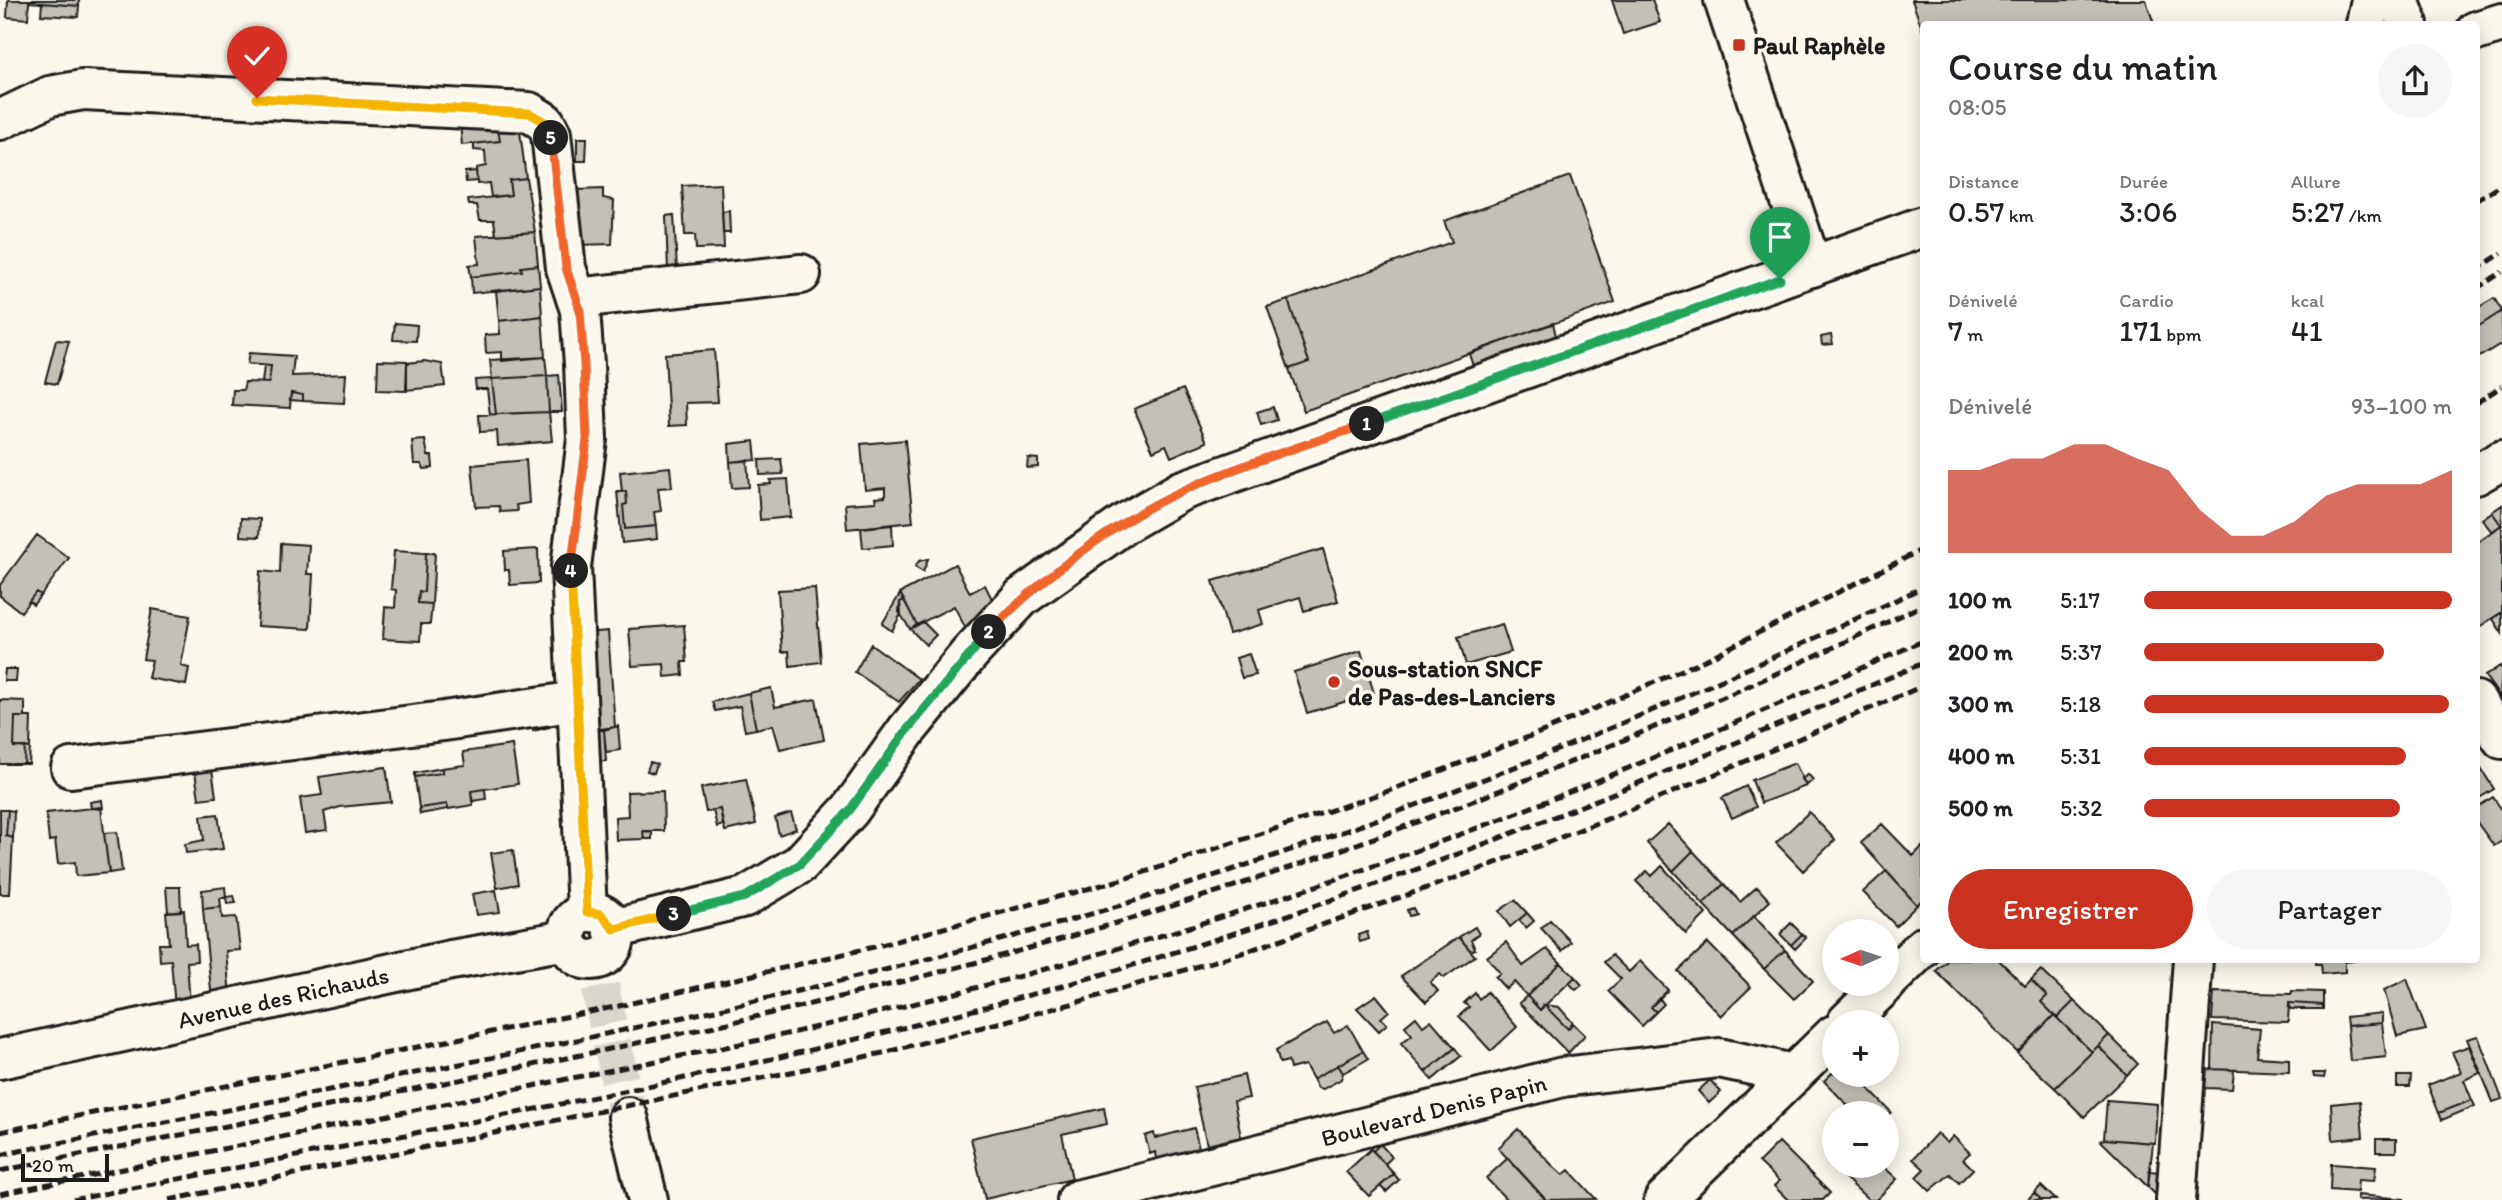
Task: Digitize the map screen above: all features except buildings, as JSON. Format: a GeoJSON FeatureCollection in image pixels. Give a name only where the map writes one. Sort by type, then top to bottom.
{"type":"FeatureCollection","features":[{"type":"Feature","properties":{"kind":"street"},"geometry":{"type":"LineString","coordinates":[[1724,0],[1812,267]]}},
{"type":"Feature","properties":{"kind":"street"},"geometry":{"type":"LineString","coordinates":[[2367,21],[2371,0]]}},
{"type":"Feature","properties":{"kind":"street"},"geometry":{"type":"LineString","coordinates":[[2399,0],[2407,21]]}},
{"type":"Feature","properties":{"kind":"street"},"geometry":{"type":"LineString","coordinates":[[2480,30],[2502,23]]}},
{"type":"Feature","properties":{"kind":"street"},"geometry":{"type":"LineString","coordinates":[[0,120],[50,96],[83,90],[529,113],[545,122],[551,134],[566,268],[576,298],[584,365],[587,439],[571,567],[593,945]]}},
{"type":"Feature","properties":{"kind":"street","name":"Avenue des Richauds"},"geometry":{"type":"LineString","coordinates":[[0,1059],[451,960],[593,945],[745,897],[800,864],[850,810],[907,730],[970,653],[1022,597],[1124,524],[1181,491],[1920,228]]}},
{"type":"Feature","properties":{"kind":"street"},"geometry":{"type":"LineString","coordinates":[[576,298],[801,274]]}},
{"type":"Feature","properties":{"kind":"street"},"geometry":{"type":"LineString","coordinates":[[2480,473],[2502,460]]}},
{"type":"Feature","properties":{"kind":"street"},"geometry":{"type":"LineString","coordinates":[[71,768],[444,721],[577,701]]}},
{"type":"Feature","properties":{"kind":"street"},"geometry":{"type":"LineString","coordinates":[[2480,707],[2502,739]]}},
{"type":"Feature","properties":{"kind":"street"},"geometry":{"type":"LineString","coordinates":[[1899,970],[1920,950]]}},
{"type":"Feature","properties":{"kind":"street"},"geometry":{"type":"LineString","coordinates":[[2176,1200],[2193,963]]}},
{"type":"Feature","properties":{"kind":"street"},"geometry":{"type":"LineString","coordinates":[[1859,1010],[1873,996]]}},
{"type":"Feature","properties":{"kind":"street"},"geometry":{"type":"LineString","coordinates":[[1664,1200],[1822,1047]]}},
{"type":"Feature","properties":{"kind":"street","name":"Boulevard Denis Papin"},"geometry":{"type":"LineString","coordinates":[[1077,1200],[1563,1077],[1719,1058],[1794,1074]]}},
{"type":"Feature","properties":{"kind":"street"},"geometry":{"type":"LineString","coordinates":[[628,1117],[648,1200]]}},
{"type":"Feature","properties":{"kind":"tunnel"},"geometry":{"type":"LineString","coordinates":[[600,987],[628,1117]]}},
{"type":"Feature","properties":{"kind":"railway"},"geometry":{"type":"LineString","coordinates":[[2480,199],[2502,185]]}},
{"type":"Feature","properties":{"kind":"railway"},"geometry":{"type":"LineString","coordinates":[[2480,267],[2502,253]]}},
{"type":"Feature","properties":{"kind":"railway"},"geometry":{"type":"LineString","coordinates":[[2480,286],[2502,272]]}},
{"type":"Feature","properties":{"kind":"railway"},"geometry":{"type":"LineString","coordinates":[[2480,400],[2502,386]]}},
{"type":"Feature","properties":{"kind":"railway"},"geometry":{"type":"LineString","coordinates":[[0,1132],[619,1006],[874,947],[1124,879],[1383,793],[1544,731],[1709,658],[1920,551]]}},
{"type":"Feature","properties":{"kind":"railway"},"geometry":{"type":"LineString","coordinates":[[0,1155],[639,1027],[892,968],[1135,901],[1365,824],[1478,781],[1702,689],[1920,588]]}},
{"type":"Feature","properties":{"kind":"railway"},"geometry":{"type":"LineString","coordinates":[[0,1171],[682,1033],[952,969],[1086,932],[1301,864],[1512,786],[1719,699],[1920,606]]}},
{"type":"Feature","properties":{"kind":"railway"},"geometry":{"type":"LineString","coordinates":[[0,1194],[755,1041],[935,998],[1113,950],[1290,895],[1522,811],[1695,740],[1920,642]]}},
{"type":"Feature","properties":{"kind":"railway"},"geometry":{"type":"LineString","coordinates":[[73,1200],[698,1075],[946,1017],[1069,984],[1179,951],[1395,877],[1607,796],[1920,664]]}},
{"type":"Feature","properties":{"kind":"railway"},"geometry":{"type":"LineString","coordinates":[[169,1200],[883,1053],[1075,1003],[1245,952],[1478,870],[1640,806],[1920,687]]}},
{"type":"Feature","properties":{"kind":"place","name":"Paul Raphèle"},"geometry":{"type":"Point","coordinates":[1739,45]}},
{"type":"Feature","properties":{"kind":"place","name":"Sous-station SNCF de Pas-des-Lanciers"},"geometry":{"type":"Point","coordinates":[1334,682]}},
{"type":"Feature","properties":{"kind":"route"},"geometry":{"type":"LineString","coordinates":[[257,98],[529,113],[545,122],[551,134],[566,268],[580,310],[584,365],[587,439],[571,567],[587,912],[606,917],[614,929],[745,897],[800,864],[850,810],[907,730],[970,653],[1022,597],[1124,524],[1181,491],[1780,279]]}}]}
